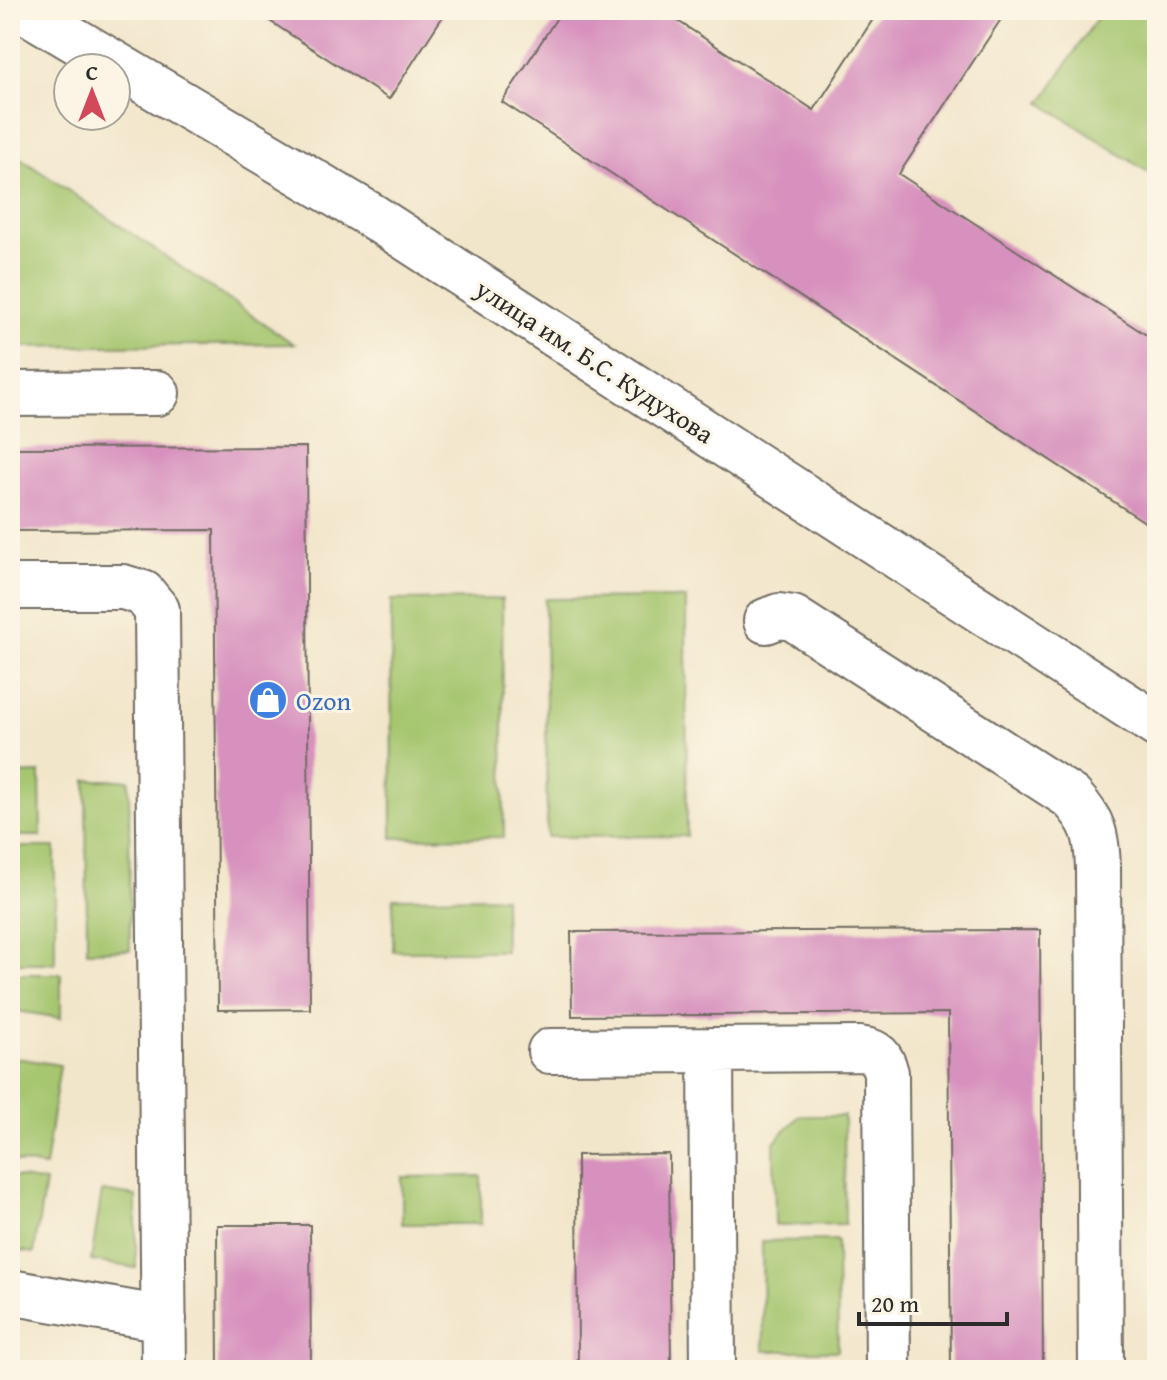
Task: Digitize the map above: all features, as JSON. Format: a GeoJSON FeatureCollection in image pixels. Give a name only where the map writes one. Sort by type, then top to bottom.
{"type":"FeatureCollection","features":[{"type":"Feature","properties":{"kind":"street","name":"улица им. Б.С. Кудухова"},"geometry":{"type":"LineString","coordinates":[[52,17],[372,216],[1157,725]]}},
{"type":"Feature","properties":{"kind":"street"},"geometry":{"type":"LineString","coordinates":[[10,394],[157,393]]}},
{"type":"Feature","properties":{"kind":"street"},"geometry":{"type":"LineString","coordinates":[[10,587],[123,587],[143,593],[157,610],[160,630],[164,1370]]}},
{"type":"Feature","properties":{"kind":"street"},"geometry":{"type":"LineString","coordinates":[[766,621],[779,616],[793,618],[1071,797],[1091,819],[1097,857],[1101,1370]]}},
{"type":"Feature","properties":{"kind":"street"},"geometry":{"type":"LineString","coordinates":[[711,1050],[713,1370]]}},
{"type":"Feature","properties":{"kind":"street"},"geometry":{"type":"LineString","coordinates":[[550,1051],[873,1050],[883,1060],[886,1073],[888,1370]]}},
{"type":"Feature","properties":{"kind":"street"},"geometry":{"type":"LineString","coordinates":[[10,1292],[164,1319]]}},
{"type":"Feature","properties":{"kind":"green space"},"geometry":{"type":"Polygon","coordinates":[[[1102,10],[1157,10],[1157,178],[1041,103],[1102,10]]]}},
{"type":"Feature","properties":{"kind":"green space"},"geometry":{"type":"Polygon","coordinates":[[[19,157],[294,344],[10,347],[10,171],[19,157]]]}},
{"type":"Feature","properties":{"kind":"green space"},"geometry":{"type":"Polygon","coordinates":[[[686,598],[687,836],[547,837],[545,599],[686,598]]]}},
{"type":"Feature","properties":{"kind":"green space"},"geometry":{"type":"Polygon","coordinates":[[[502,599],[504,837],[392,838],[391,600],[502,599]]]}},
{"type":"Feature","properties":{"kind":"green space"},"geometry":{"type":"Polygon","coordinates":[[[40,773],[41,836],[10,836],[10,774],[40,773]]]}},
{"type":"Feature","properties":{"kind":"green space"},"geometry":{"type":"Polygon","coordinates":[[[86,780],[129,780],[130,950],[87,951],[86,780]]]}},
{"type":"Feature","properties":{"kind":"green space"},"geometry":{"type":"Polygon","coordinates":[[[10,847],[55,847],[55,963],[10,963],[10,847]]]}},
{"type":"Feature","properties":{"kind":"green space"},"geometry":{"type":"Polygon","coordinates":[[[504,897],[505,951],[393,951],[393,898],[504,897]]]}},
{"type":"Feature","properties":{"kind":"green space"},"geometry":{"type":"Polygon","coordinates":[[[10,974],[61,974],[61,1018],[10,1010],[10,974]]]}},
{"type":"Feature","properties":{"kind":"green space"},"geometry":{"type":"Polygon","coordinates":[[[10,1057],[60,1065],[45,1167],[10,1161],[10,1057]]]}},
{"type":"Feature","properties":{"kind":"green space"},"geometry":{"type":"Polygon","coordinates":[[[799,1116],[844,1116],[845,1224],[775,1225],[774,1142],[799,1116]]]}},
{"type":"Feature","properties":{"kind":"green space"},"geometry":{"type":"Polygon","coordinates":[[[10,1176],[45,1182],[34,1253],[10,1249],[10,1176]]]}},
{"type":"Feature","properties":{"kind":"green space"},"geometry":{"type":"Polygon","coordinates":[[[481,1176],[481,1224],[402,1224],[402,1177],[481,1176]]]}},
{"type":"Feature","properties":{"kind":"green space"},"geometry":{"type":"Polygon","coordinates":[[[102,1191],[136,1196],[136,1268],[91,1261],[102,1191]]]}},
{"type":"Feature","properties":{"kind":"green space"},"geometry":{"type":"Polygon","coordinates":[[[837,1240],[838,1351],[763,1351],[762,1241],[837,1240]]]}},
{"type":"Feature","properties":{"kind":"green space"},"geometry":{"type":"Polygon","coordinates":[[[776,1364],[845,1364],[845,1370],[776,1370],[776,1364]]]}},
{"type":"Feature","properties":{"kind":"building"},"geometry":{"type":"Polygon","coordinates":[[[253,10],[447,10],[389,99],[253,10]]]}},
{"type":"Feature","properties":{"kind":"building"},"geometry":{"type":"Polygon","coordinates":[[[562,10],[661,10],[814,110],[879,10],[1007,10],[899,174],[1157,342],[1157,530],[502,102],[562,10]]]}},
{"type":"Feature","properties":{"kind":"building"},"geometry":{"type":"Polygon","coordinates":[[[306,447],[310,1009],[218,1010],[214,530],[10,531],[10,448],[306,447]]]}},
{"type":"Feature","properties":{"kind":"building"},"geometry":{"type":"Polygon","coordinates":[[[1040,930],[1043,1370],[951,1370],[948,1013],[572,1016],[571,932],[1040,930]]]}},
{"type":"Feature","properties":{"kind":"building"},"geometry":{"type":"Polygon","coordinates":[[[669,1154],[671,1370],[578,1370],[577,1155],[669,1154]]]}},
{"type":"Feature","properties":{"kind":"building"},"geometry":{"type":"Polygon","coordinates":[[[217,1225],[310,1225],[311,1370],[218,1370],[217,1225]]]}},
{"type":"Feature","properties":{"kind":"place","name":"Ozon"},"geometry":{"type":"Point","coordinates":[268,700]}}]}
